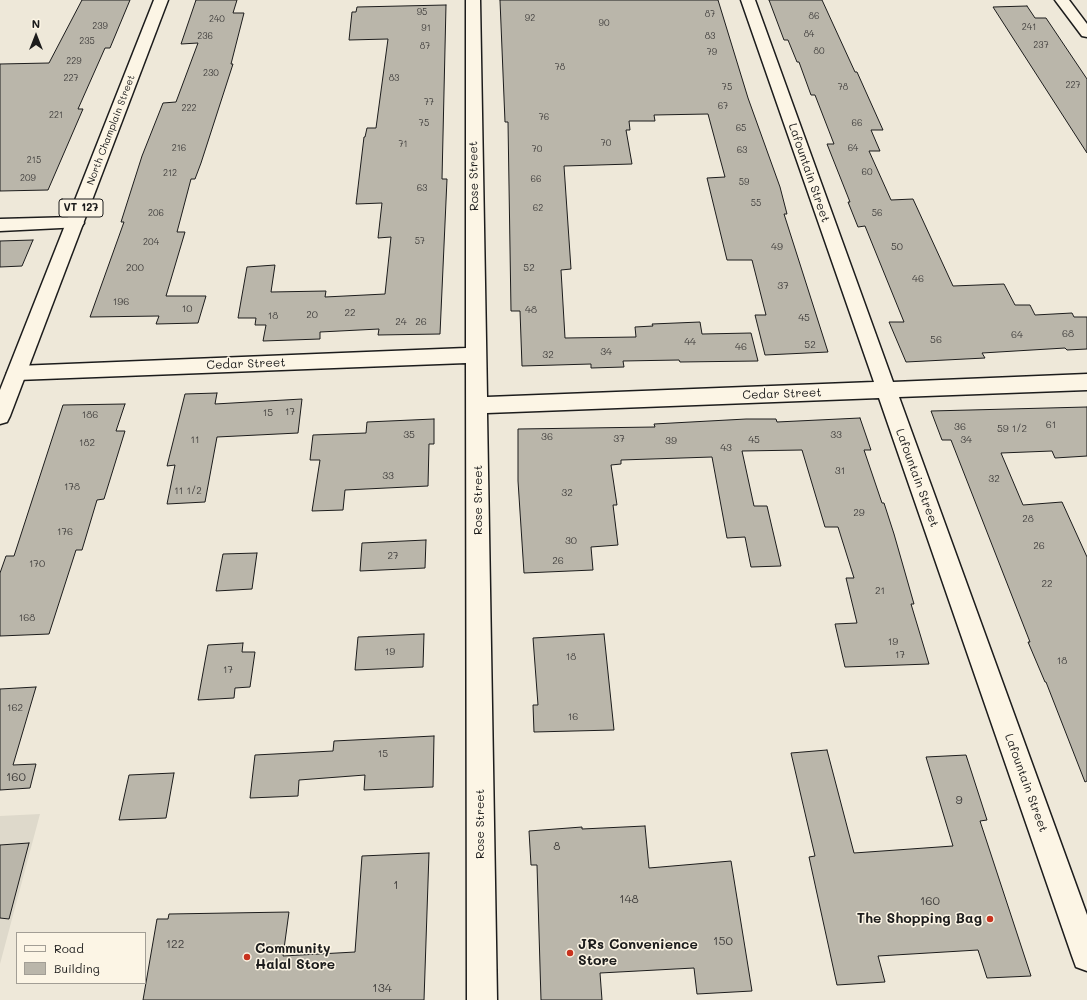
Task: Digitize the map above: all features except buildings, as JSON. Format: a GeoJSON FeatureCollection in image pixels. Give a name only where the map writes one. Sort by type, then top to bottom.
{"type":"FeatureCollection","features":[{"type":"Feature","properties":{"kind":"street","name":"North Champlain Street"},"geometry":{"type":"LineString","coordinates":[[0,416],[161,0]]}},
{"type":"Feature","properties":{"kind":"street","name":"Rose Street"},"geometry":{"type":"LineString","coordinates":[[473,0],[482,1000]]}},
{"type":"Feature","properties":{"kind":"street","name":"Lafountain Street"},"geometry":{"type":"LineString","coordinates":[[748,0],[1087,956]]}},
{"type":"Feature","properties":{"kind":"street"},"geometry":{"type":"LineString","coordinates":[[1062,0],[1087,33]]}},
{"type":"Feature","properties":{"kind":"street"},"geometry":{"type":"LineString","coordinates":[[0,225],[75,223]]}},
{"type":"Feature","properties":{"kind":"street","name":"Cedar Street"},"geometry":{"type":"LineString","coordinates":[[17,373],[476,355]]}},
{"type":"Feature","properties":{"kind":"street","name":"Cedar Street"},"geometry":{"type":"LineString","coordinates":[[477,406],[1087,382]]}},
{"type":"Feature","properties":{"kind":"shaded area"},"geometry":{"type":"Polygon","coordinates":[[[40,814],[0,964],[0,816],[40,814]]]}},
{"type":"Feature","properties":{"kind":"place","name":"The Shopping Bag"},"geometry":{"type":"Point","coordinates":[990,919]}},
{"type":"Feature","properties":{"kind":"place","name":"JRs Convenience Store"},"geometry":{"type":"Point","coordinates":[570,953]}},
{"type":"Feature","properties":{"kind":"place","name":"Community Halal Store"},"geometry":{"type":"Point","coordinates":[247,957]}}]}
